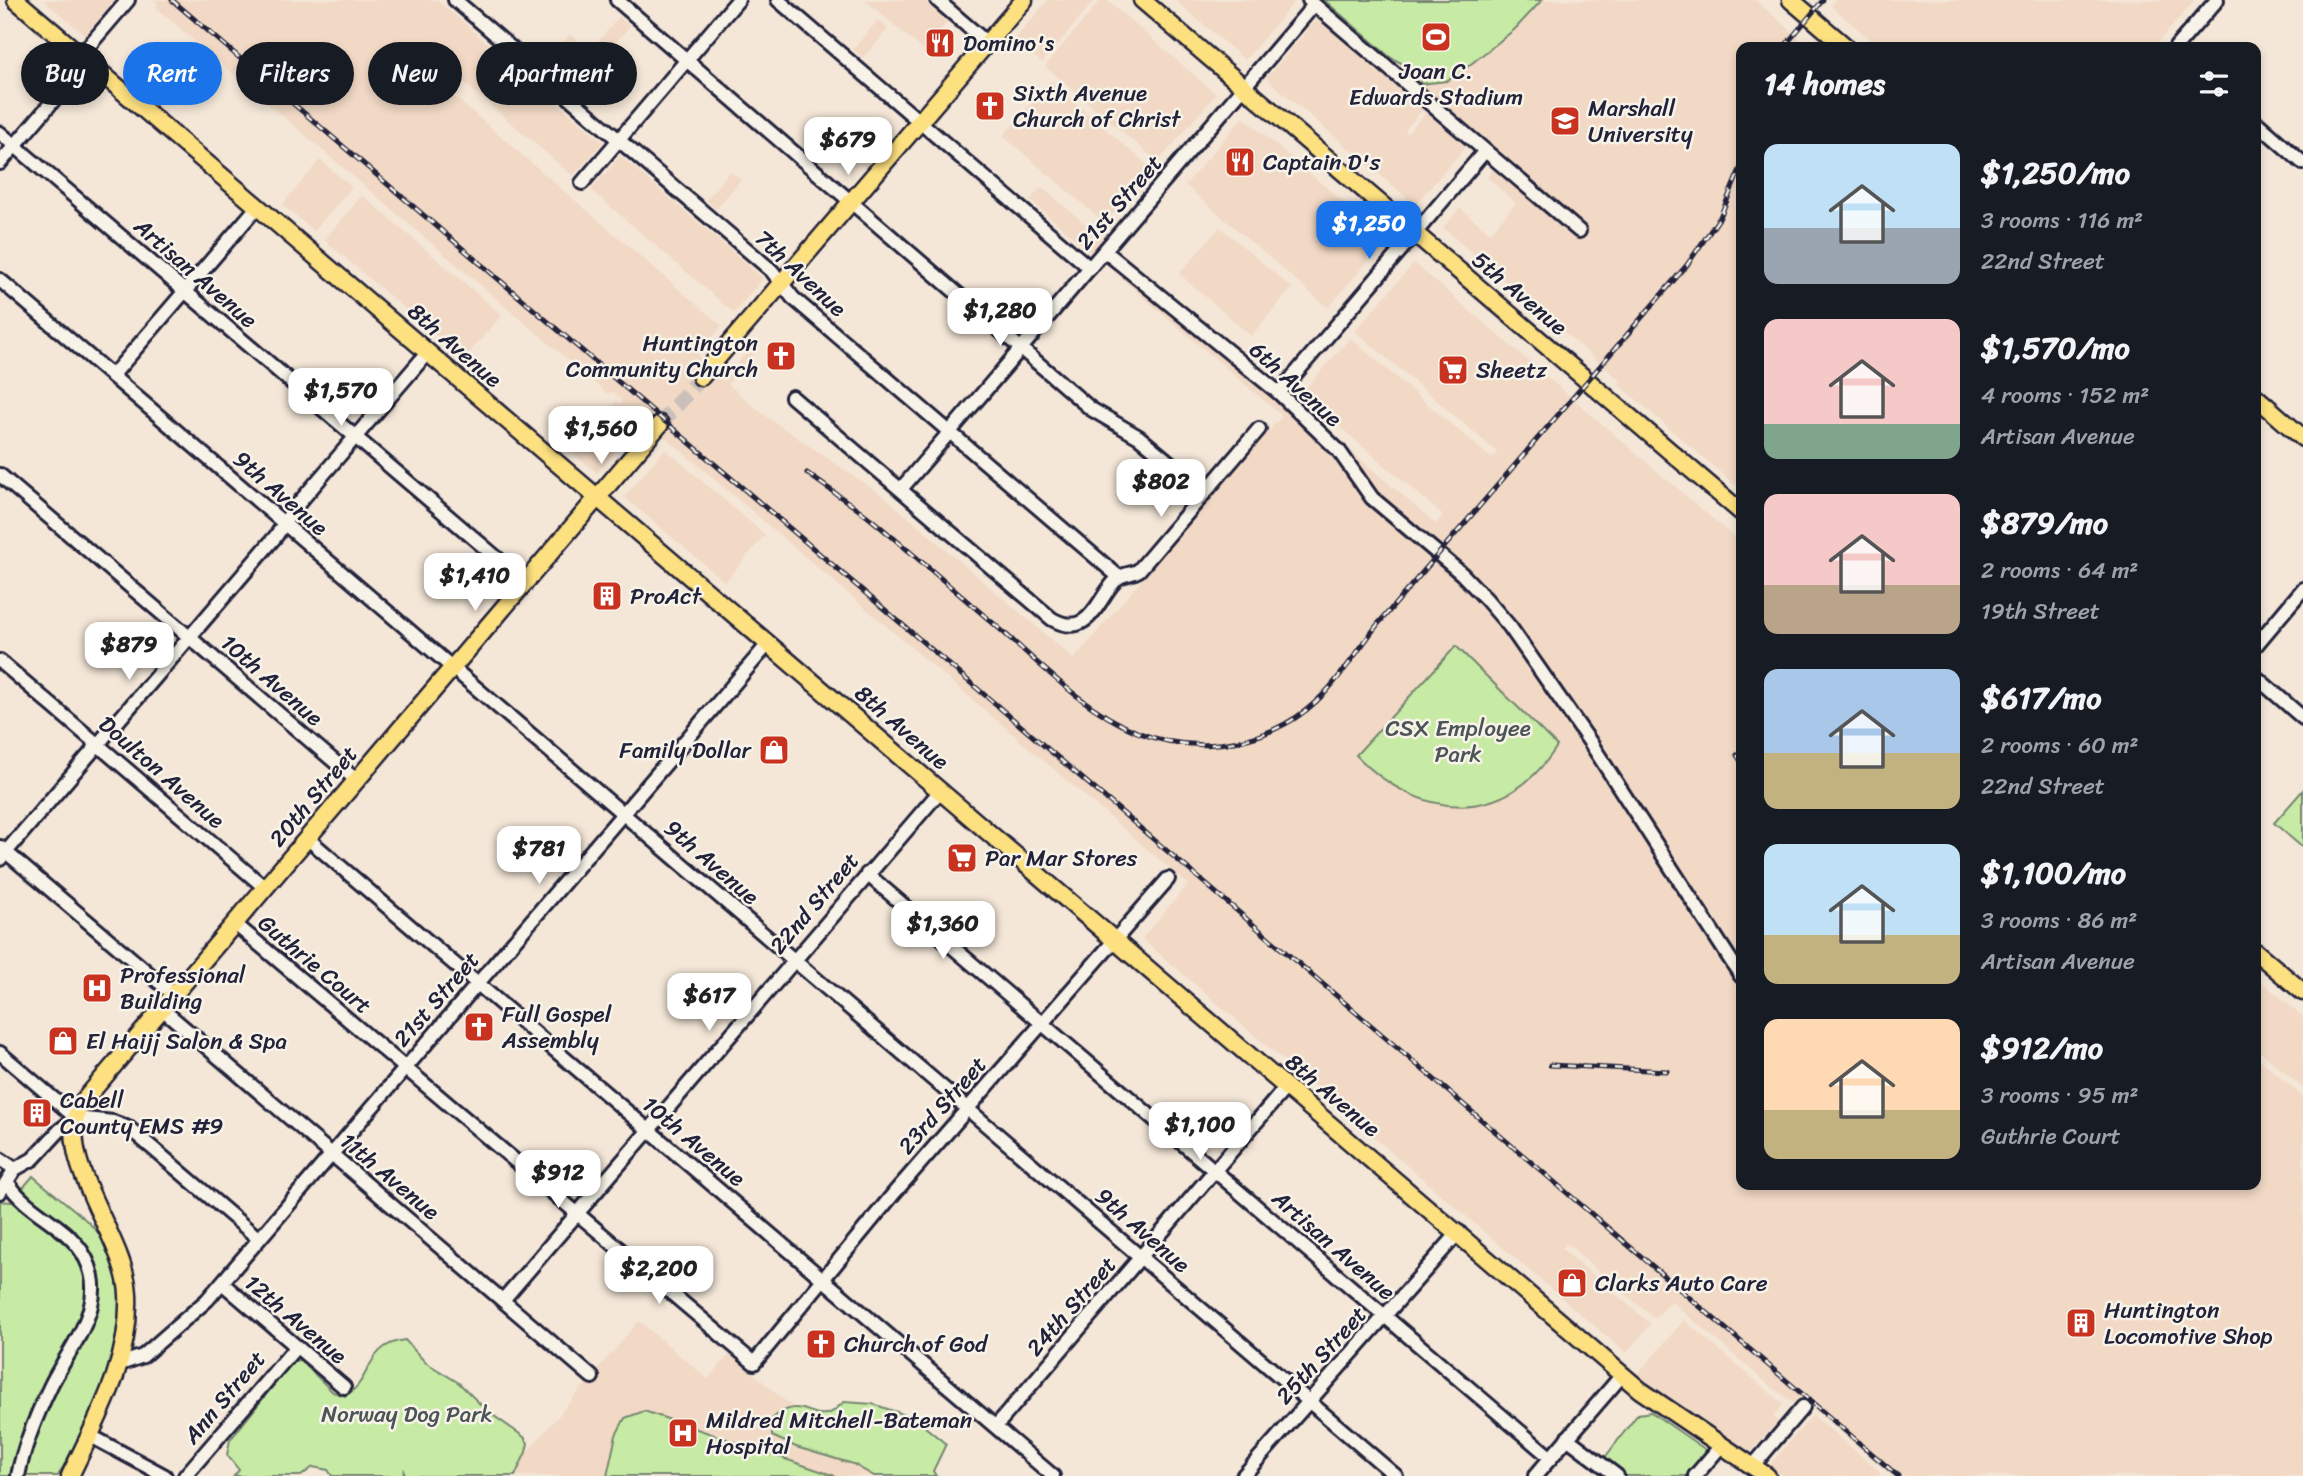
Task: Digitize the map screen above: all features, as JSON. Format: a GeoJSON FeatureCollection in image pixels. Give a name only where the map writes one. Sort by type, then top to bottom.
{"type":"FeatureCollection","features":[{"type":"Feature","properties":{"kind":"main road","name":"8th Avenue"},"geometry":{"type":"LineString","coordinates":[[16,0],[65,42]]}},
{"type":"Feature","properties":{"kind":"main road"},"geometry":{"type":"LineString","coordinates":[[701,377],[1024,0]]}},
{"type":"Feature","properties":{"kind":"main road","name":"5th Avenue"},"geometry":{"type":"LineString","coordinates":[[1142,0],[1736,508]]}},
{"type":"Feature","properties":{"kind":"main road"},"geometry":{"type":"LineString","coordinates":[[1791,0],[1840,42]]}},
{"type":"Feature","properties":{"kind":"main road","name":"8th Avenue"},"geometry":{"type":"LineString","coordinates":[[109,79],[1623,1374],[1720,1447],[1767,1476]]}},
{"type":"Feature","properties":{"kind":"main road"},"geometry":{"type":"LineString","coordinates":[[2261,401],[2303,438]]}},
{"type":"Feature","properties":{"kind":"main road","name":"20th Street"},"geometry":{"type":"LineString","coordinates":[[76,1118],[94,1086],[660,425]]}},
{"type":"Feature","properties":{"kind":"main road"},"geometry":{"type":"LineString","coordinates":[[2261,956],[2303,992]]}},
{"type":"Feature","properties":{"kind":"main road"},"geometry":{"type":"LineString","coordinates":[[70,1476],[120,1364],[128,1310],[126,1276],[116,1245],[84,1180],[77,1148],[76,1118]]}},
{"type":"Feature","properties":{"kind":"street"},"geometry":{"type":"LineString","coordinates":[[96,42],[128,0]]}},
{"type":"Feature","properties":{"kind":"street","name":"7th Avenue"},"geometry":{"type":"LineString","coordinates":[[455,0],[772,271],[793,298],[1119,577]]}},
{"type":"Feature","properties":{"kind":"street"},"geometry":{"type":"LineString","coordinates":[[617,0],[852,200],[1091,409],[1139,437],[1205,492]]}},
{"type":"Feature","properties":{"kind":"street"},"geometry":{"type":"LineString","coordinates":[[582,183],[738,0]]}},
{"type":"Feature","properties":{"kind":"street"},"geometry":{"type":"LineString","coordinates":[[778,0],[1090,268]]}},
{"type":"Feature","properties":{"kind":"street"},"geometry":{"type":"LineString","coordinates":[[937,0],[988,43]]}},
{"type":"Feature","properties":{"kind":"street"},"geometry":{"type":"LineString","coordinates":[[2180,42],[2217,0]]}},
{"type":"Feature","properties":{"kind":"street"},"geometry":{"type":"LineString","coordinates":[[1312,2],[1579,231]]}},
{"type":"Feature","properties":{"kind":"street","name":"21st Street"},"geometry":{"type":"LineString","coordinates":[[901,489],[1106,252],[1244,88],[1312,2]]}},
{"type":"Feature","properties":{"kind":"street"},"geometry":{"type":"LineString","coordinates":[[0,163],[47,105]]}},
{"type":"Feature","properties":{"kind":"street"},"geometry":{"type":"LineString","coordinates":[[2261,126],[2303,163]]}},
{"type":"Feature","properties":{"kind":"street","name":"Artisan Avenue"},"geometry":{"type":"LineString","coordinates":[[0,133],[525,582]]}},
{"type":"Feature","properties":{"kind":"street"},"geometry":{"type":"LineString","coordinates":[[1279,393],[1485,151]]}},
{"type":"Feature","properties":{"kind":"street"},"geometry":{"type":"LineString","coordinates":[[112,376],[258,206]]}},
{"type":"Feature","properties":{"kind":"street","name":"6th Avenue"},"geometry":{"type":"LineString","coordinates":[[1106,252],[1279,393],[1339,452],[1372,498],[1445,560],[1499,614],[1549,682],[1736,968]]}},
{"type":"Feature","properties":{"kind":"street","name":"9th Avenue"},"geometry":{"type":"LineString","coordinates":[[0,280],[1396,1476]]}},
{"type":"Feature","properties":{"kind":"street"},"geometry":{"type":"LineString","coordinates":[[173,994],[2,852],[98,744],[428,352]]}},
{"type":"Feature","properties":{"kind":"street"},"geometry":{"type":"LineString","coordinates":[[792,397],[1052,619],[1071,624],[1087,617],[1119,577],[1139,570],[1259,429]]}},
{"type":"Feature","properties":{"kind":"street","name":"10th Avenue"},"geometry":{"type":"LineString","coordinates":[[0,475],[356,780]]}},
{"type":"Feature","properties":{"kind":"street"},"geometry":{"type":"LineString","coordinates":[[2261,639],[2303,589]]}},
{"type":"Feature","properties":{"kind":"street","name":"21st Street"},"geometry":{"type":"LineString","coordinates":[[120,1364],[148,1352],[222,1283],[769,643]]}},
{"type":"Feature","properties":{"kind":"street","name":"Doulton Avenue"},"geometry":{"type":"LineString","coordinates":[[0,661],[264,887]]}},
{"type":"Feature","properties":{"kind":"street"},"geometry":{"type":"LineString","coordinates":[[2261,681],[2303,718]]}},
{"type":"Feature","properties":{"kind":"street","name":"22nd Street"},"geometry":{"type":"LineString","coordinates":[[503,1300],[941,790]]}},
{"type":"Feature","properties":{"kind":"street","name":"10th Avenue"},"geometry":{"type":"LineString","coordinates":[[307,838],[1053,1476]]}},
{"type":"Feature","properties":{"kind":"street","name":"Artisan Avenue"},"geometry":{"type":"LineString","coordinates":[[867,874],[1551,1458]]}},
{"type":"Feature","properties":{"kind":"street","name":"23rd Street"},"geometry":{"type":"LineString","coordinates":[[754,1363],[1040,1022],[1168,879]]}},
{"type":"Feature","properties":{"kind":"street","name":"Guthrie Court"},"geometry":{"type":"LineString","coordinates":[[234,923],[754,1363]]}},
{"type":"Feature","properties":{"kind":"street","name":"11th Avenue"},"geometry":{"type":"LineString","coordinates":[[161,1008],[592,1377]]}},
{"type":"Feature","properties":{"kind":"street"},"geometry":{"type":"LineString","coordinates":[[0,1053],[76,1118],[113,1122],[129,1128],[259,1239]]}},
{"type":"Feature","properties":{"kind":"street","name":"24th Street"},"geometry":{"type":"LineString","coordinates":[[996,1426],[1287,1086]]}},
{"type":"Feature","properties":{"kind":"street","name":"20th Street"},"geometry":{"type":"LineString","coordinates":[[4,1187],[15,1169],[33,1159],[60,1130],[76,1118]]}},
{"type":"Feature","properties":{"kind":"street"},"geometry":{"type":"LineString","coordinates":[[0,1160],[15,1169]]}},
{"type":"Feature","properties":{"kind":"street"},"geometry":{"type":"LineString","coordinates":[[4,1187],[76,1244],[89,1266],[94,1288],[89,1317],[37,1417],[18,1476]]}},
{"type":"Feature","properties":{"kind":"street","name":"25th Street"},"geometry":{"type":"LineString","coordinates":[[1243,1476],[1459,1232]]}},
{"type":"Feature","properties":{"kind":"street","name":"12th Avenue"},"geometry":{"type":"LineString","coordinates":[[222,1283],[344,1387]]}},
{"type":"Feature","properties":{"kind":"street","name":"Ann Street"},"geometry":{"type":"LineString","coordinates":[[185,1476],[296,1347]]}},
{"type":"Feature","properties":{"kind":"street"},"geometry":{"type":"LineString","coordinates":[[1535,1476],[1623,1374]]}},
{"type":"Feature","properties":{"kind":"street"},"geometry":{"type":"LineString","coordinates":[[1752,1467],[1803,1407]]}},
{"type":"Feature","properties":{"kind":"street"},"geometry":{"type":"LineString","coordinates":[[89,1435],[165,1476]]}},
{"type":"Feature","properties":{"kind":"street"},"geometry":{"type":"LineString","coordinates":[[1567,1438],[1617,1476]]}},
{"type":"Feature","properties":{"kind":"street"},"geometry":{"type":"LineString","coordinates":[[1695,1476],[1720,1447]]}},
{"type":"Feature","properties":{"kind":"shaded area"},"geometry":{"type":"Polygon","coordinates":[[[43,0],[115,0],[85,35],[43,0]]]}},
{"type":"Feature","properties":{"kind":"shaded area"},"geometry":{"type":"Polygon","coordinates":[[[154,0],[437,0],[486,42],[476,42],[476,93],[462,81],[462,42],[368,42],[368,105],[462,103],[722,326],[698,355],[725,378],[752,346],[756,350],[728,384],[764,415],[886,498],[1074,659],[1282,416],[1030,200],[1042,187],[1436,524],[1443,515],[1301,394],[1350,338],[1492,459],[1497,452],[1355,331],[1414,263],[1736,539],[1736,1190],[2261,1190],[2261,1060],[2303,1097],[2303,1476],[1892,1476],[1799,1397],[1793,1403],[1763,1380],[1671,1301],[1655,1319],[1566,1243],[1562,1249],[1651,1324],[1626,1353],[1142,939],[1188,884],[644,419],[597,473],[573,453],[616,402],[620,404],[622,401],[613,392],[608,394],[270,105],[354,105],[354,42],[236,42],[236,76],[222,64],[222,42],[196,42],[156,8],[158,4],[154,0]]]}},
{"type":"Feature","properties":{"kind":"shaded area"},"geometry":{"type":"Polygon","coordinates":[[[865,0],[923,0],[948,21],[923,50],[865,0]]]}},
{"type":"Feature","properties":{"kind":"shaded area"},"geometry":{"type":"Polygon","coordinates":[[[1048,0],[1095,0],[1042,63],[1015,39],[1048,0]]]}},
{"type":"Feature","properties":{"kind":"shaded area"},"geometry":{"type":"Polygon","coordinates":[[[1101,0],[1107,0],[1216,94],[1158,162],[1045,66],[1101,0]]]}},
{"type":"Feature","properties":{"kind":"shaded area"},"geometry":{"type":"Polygon","coordinates":[[[1175,0],[1296,0],[1245,60],[1175,0]]]}},
{"type":"Feature","properties":{"kind":"shaded area"},"geometry":{"type":"Polygon","coordinates":[[[1314,0],[1755,0],[1804,42],[1736,42],[1736,486],[1618,384],[1621,381],[1443,228],[1460,208],[1490,233],[1516,203],[1487,177],[1495,167],[1576,236],[1314,0]]]}},
{"type":"Feature","properties":{"kind":"shaded area"},"geometry":{"type":"Polygon","coordinates":[[[1835,0],[2195,0],[2158,42],[1873,42],[1831,6],[1835,0]]]}},
{"type":"Feature","properties":{"kind":"shaded area"},"geometry":{"type":"Polygon","coordinates":[[[619,17],[630,26],[616,42],[597,42],[619,17]]]}},
{"type":"Feature","properties":{"kind":"shaded area"},"geometry":{"type":"Polygon","coordinates":[[[1319,17],[1425,107],[1405,130],[1408,133],[1428,110],[1468,144],[1415,205],[1266,78],[1319,17]]]}},
{"type":"Feature","properties":{"kind":"shaded area"},"geometry":{"type":"Polygon","coordinates":[[[878,20],[888,29],[863,58],[853,49],[878,20]]]}},
{"type":"Feature","properties":{"kind":"shaded area"},"geometry":{"type":"Polygon","coordinates":[[[570,34],[580,42],[563,42],[570,34]]]}},
{"type":"Feature","properties":{"kind":"shaded area"},"geometry":{"type":"Polygon","coordinates":[[[1050,81],[1152,169],[1105,223],[1003,136],[1050,81]]]}},
{"type":"Feature","properties":{"kind":"shaded area"},"geometry":{"type":"Polygon","coordinates":[[[490,105],[560,105],[603,142],[573,176],[490,105]]]}},
{"type":"Feature","properties":{"kind":"shaded area"},"geometry":{"type":"Polygon","coordinates":[[[1243,117],[1387,239],[1328,308],[1185,185],[1243,117]]]}},
{"type":"Feature","properties":{"kind":"shaded area"},"geometry":{"type":"Polygon","coordinates":[[[620,156],[763,278],[734,313],[591,190],[620,156]]]}},
{"type":"Feature","properties":{"kind":"shaded area"},"geometry":{"type":"Polygon","coordinates":[[[320,160],[352,187],[314,231],[282,205],[320,160]]]}},
{"type":"Feature","properties":{"kind":"shaded area"},"geometry":{"type":"Polygon","coordinates":[[[730,171],[741,180],[716,209],[706,200],[730,171]]]}},
{"type":"Feature","properties":{"kind":"shaded area"},"geometry":{"type":"Polygon","coordinates":[[[362,195],[502,315],[464,359],[324,240],[362,195]]]}},
{"type":"Feature","properties":{"kind":"shaded area"},"geometry":{"type":"Polygon","coordinates":[[[1220,227],[1292,288],[1251,336],[1179,274],[1220,227]]]}},
{"type":"Feature","properties":{"kind":"shaded area"},"geometry":{"type":"Polygon","coordinates":[[[665,449],[765,535],[725,582],[624,497],[665,449]]]}},
{"type":"Feature","properties":{"kind":"shaded area"},"geometry":{"type":"Polygon","coordinates":[[[2261,981],[2303,1017],[2303,1088],[2261,1052],[2261,981]]]}},
{"type":"Feature","properties":{"kind":"shaded area"},"geometry":{"type":"Polygon","coordinates":[[[1684,1320],[1783,1404],[1773,1417],[1778,1421],[1749,1454],[1636,1376],[1684,1320]]]}},
{"type":"Feature","properties":{"kind":"shaded area","name":"Mildred Mitchell-Bateman Hospital"},"geometry":{"type":"Polygon","coordinates":[[[639,1321],[708,1379],[730,1354],[874,1476],[507,1476],[639,1321]]]}},
{"type":"Feature","properties":{"kind":"shaded area"},"geometry":{"type":"Polygon","coordinates":[[[1813,1415],[1881,1473],[1878,1476],[1783,1476],[1768,1467],[1813,1415]]]}},
{"type":"Feature","properties":{"kind":"green space","name":"Joan C. Edwards Stadium"},"geometry":{"type":"Polygon","coordinates":[[[1324,0],[1542,0],[1515,29],[1462,71],[1463,73],[1446,81],[1420,84],[1421,77],[1413,76],[1414,69],[1391,58],[1324,0]]]}},
{"type":"Feature","properties":{"kind":"green space","name":"CSX Employee Park"},"geometry":{"type":"Polygon","coordinates":[[[1456,646],[1557,746],[1536,773],[1513,791],[1487,802],[1461,806],[1433,802],[1406,793],[1380,777],[1356,755],[1456,646]]]}},
{"type":"Feature","properties":{"kind":"green space"},"geometry":{"type":"Polygon","coordinates":[[[2303,790],[2303,848],[2274,823],[2303,790]]]}},
{"type":"Feature","properties":{"kind":"green space"},"geometry":{"type":"Polygon","coordinates":[[[33,1176],[87,1221],[105,1244],[118,1281],[120,1302],[117,1343],[103,1393],[58,1476],[0,1476],[0,1201],[11,1202],[33,1176]]]}},
{"type":"Feature","properties":{"kind":"green space","name":"Norway Dog Park"},"geometry":{"type":"Polygon","coordinates":[[[405,1340],[425,1362],[459,1383],[487,1411],[524,1437],[528,1443],[526,1452],[515,1476],[405,1476],[404,1471],[402,1476],[332,1476],[328,1470],[313,1467],[301,1476],[234,1476],[239,1470],[227,1455],[230,1440],[293,1361],[300,1360],[333,1392],[345,1396],[360,1382],[382,1349],[405,1340]]]}},
{"type":"Feature","properties":{"kind":"green space"},"geometry":{"type":"Polygon","coordinates":[[[844,1402],[873,1404],[914,1418],[946,1444],[933,1471],[936,1476],[874,1476],[853,1464],[796,1447],[772,1436],[772,1419],[782,1412],[798,1408],[823,1414],[832,1412],[844,1402]]]}},
{"type":"Feature","properties":{"kind":"green space"},"geometry":{"type":"Polygon","coordinates":[[[644,1411],[835,1476],[607,1476],[616,1435],[625,1418],[644,1411]]]}},
{"type":"Feature","properties":{"kind":"green space"},"geometry":{"type":"Polygon","coordinates":[[[1651,1412],[1706,1450],[1707,1454],[1687,1476],[1626,1476],[1603,1460],[1638,1414],[1651,1412]]]}},
{"type":"Feature","properties":{"kind":"tunnel"},"geometry":{"type":"LineString","coordinates":[[660,424],[701,377]]}},
{"type":"Feature","properties":{"kind":"railway"},"geometry":{"type":"LineString","coordinates":[[172,0],[1898,1476]]}},
{"type":"Feature","properties":{"kind":"railway"},"geometry":{"type":"LineString","coordinates":[[1788,42],[1823,0]]}},
{"type":"Feature","properties":{"kind":"railway"},"geometry":{"type":"LineString","coordinates":[[807,473],[872,520],[1097,711],[1137,732],[1174,742],[1212,744],[1250,738],[1300,715],[1326,692],[1378,624],[1687,265],[1720,217],[1736,179]]}},
{"type":"Feature","properties":{"kind":"railway"},"geometry":{"type":"LineString","coordinates":[[1550,1065],[1667,1071]]}},
{"type":"Feature","properties":{"kind":"place","name":"Joan C. Edwards Stadium"},"geometry":{"type":"Point","coordinates":[1436,37]}},
{"type":"Feature","properties":{"kind":"place","name":"Domino's"},"geometry":{"type":"Point","coordinates":[940,43]}},
{"type":"Feature","properties":{"kind":"place","name":"Sixth Avenue Church of Christ"},"geometry":{"type":"Point","coordinates":[990,106]}},
{"type":"Feature","properties":{"kind":"place","name":"Marshall University"},"geometry":{"type":"Point","coordinates":[1565,121]}},
{"type":"Feature","properties":{"kind":"place","name":"Captain D's"},"geometry":{"type":"Point","coordinates":[1240,162]}},
{"type":"Feature","properties":{"kind":"place","name":"Huntington Community Church"},"geometry":{"type":"Point","coordinates":[781,356]}},
{"type":"Feature","properties":{"kind":"place","name":"Sheetz"},"geometry":{"type":"Point","coordinates":[1453,370]}},
{"type":"Feature","properties":{"kind":"place","name":"ProAct"},"geometry":{"type":"Point","coordinates":[607,596]}},
{"type":"Feature","properties":{"kind":"place","name":"Family Dollar"},"geometry":{"type":"Point","coordinates":[774,750]}},
{"type":"Feature","properties":{"kind":"place","name":"Par Mar Stores"},"geometry":{"type":"Point","coordinates":[962,858]}},
{"type":"Feature","properties":{"kind":"place","name":"Professional Building"},"geometry":{"type":"Point","coordinates":[97,988]}},
{"type":"Feature","properties":{"kind":"place","name":"Full Gospel Assembly"},"geometry":{"type":"Point","coordinates":[479,1027]}},
{"type":"Feature","properties":{"kind":"place","name":"El Haijj Salon & Spa"},"geometry":{"type":"Point","coordinates":[63,1041]}},
{"type":"Feature","properties":{"kind":"place","name":"Cabell County EMS #9"},"geometry":{"type":"Point","coordinates":[37,1113]}},
{"type":"Feature","properties":{"kind":"place","name":"Clarks Auto Care"},"geometry":{"type":"Point","coordinates":[1572,1283]}},
{"type":"Feature","properties":{"kind":"place","name":"Huntington Locomotive Shop"},"geometry":{"type":"Point","coordinates":[2081,1323]}},
{"type":"Feature","properties":{"kind":"place","name":"Church of God"},"geometry":{"type":"Point","coordinates":[821,1344]}},
{"type":"Feature","properties":{"kind":"place","name":"Mildred Mitchell-Bateman Hospital"},"geometry":{"type":"Point","coordinates":[683,1433]}}]}
